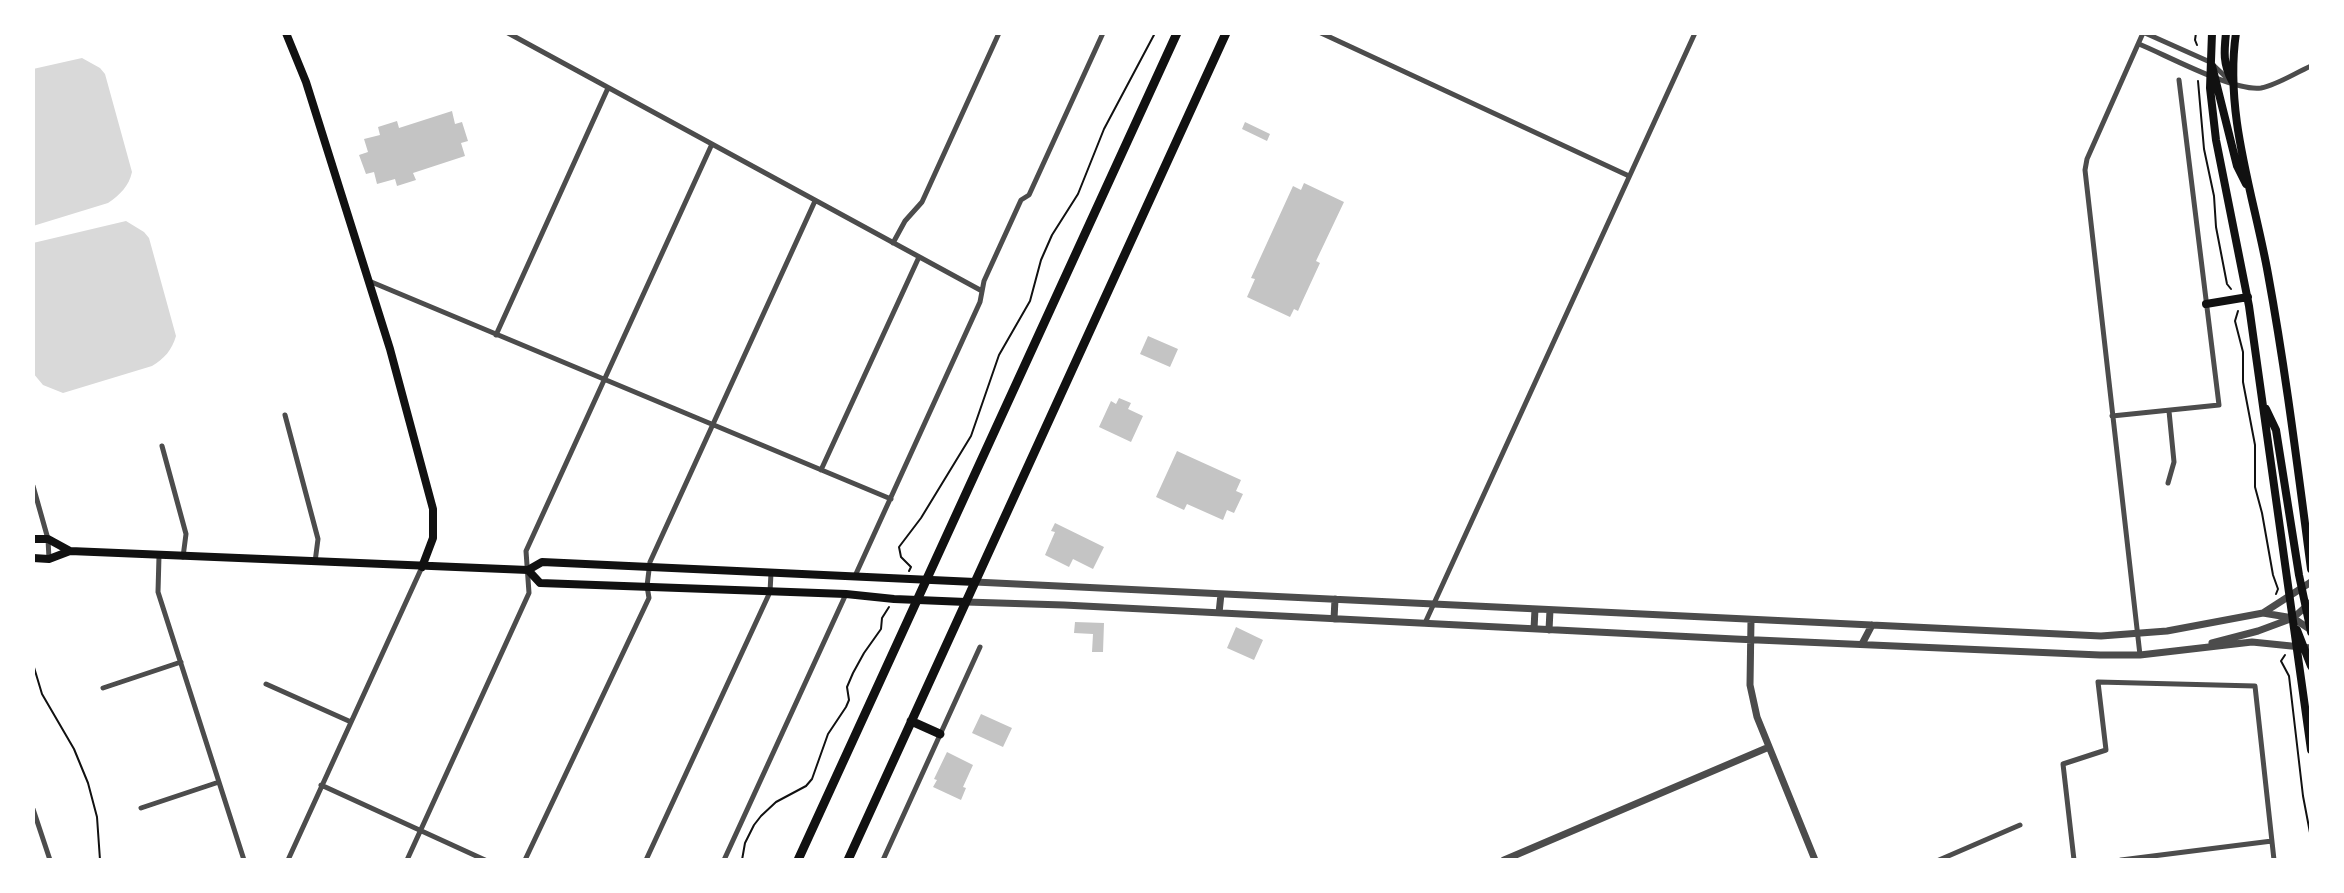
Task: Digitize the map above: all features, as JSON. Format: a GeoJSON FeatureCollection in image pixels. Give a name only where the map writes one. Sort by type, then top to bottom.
{"type":"FeatureCollection","features":[{"type":"Feature","properties":{"kind":"main road"},"geometry":{"type":"LineString","coordinates":[[286,33],[306,82],[369,281],[433,509],[433,538],[422,567]]}},
{"type":"Feature","properties":{"kind":"main road"},"geometry":{"type":"LineString","coordinates":[[798,860],[1177,33]]}},
{"type":"Feature","properties":{"kind":"main road"},"geometry":{"type":"LineString","coordinates":[[848,860],[1226,33]]}},
{"type":"Feature","properties":{"kind":"main road"},"geometry":{"type":"LineString","coordinates":[[2212,33],[2210,62],[2213,78],[2237,166],[2253,200]]}},
{"type":"Feature","properties":{"kind":"main road"},"geometry":{"type":"LineString","coordinates":[[2226,33],[2225,68],[2234,84]]}},
{"type":"Feature","properties":{"kind":"main road"},"geometry":{"type":"LineString","coordinates":[[2236,33],[2234,84],[2239,138],[2278,328],[2311,569]]}},
{"type":"Feature","properties":{"kind":"main road"},"geometry":{"type":"LineString","coordinates":[[2213,78],[2216,141],[2248,298],[2289,598],[2293,618],[2311,666]]}},
{"type":"Feature","properties":{"kind":"main road"},"geometry":{"type":"LineString","coordinates":[[2206,304],[2248,298]]}},
{"type":"Feature","properties":{"kind":"main road"},"geometry":{"type":"LineString","coordinates":[[2263,404],[2276,430],[2302,589],[2308,604],[2310,630]]}},
{"type":"Feature","properties":{"kind":"main road"},"geometry":{"type":"LineString","coordinates":[[33,539],[48,539],[69,551]]}},
{"type":"Feature","properties":{"kind":"main road"},"geometry":{"type":"LineString","coordinates":[[33,558],[49,559],[69,551],[528,570],[542,562],[975,582]]}},
{"type":"Feature","properties":{"kind":"main road"},"geometry":{"type":"LineString","coordinates":[[528,570],[540,583],[846,594],[966,602]]}},
{"type":"Feature","properties":{"kind":"main road"},"geometry":{"type":"LineString","coordinates":[[2303,647],[2311,750]]}},
{"type":"Feature","properties":{"kind":"main road"},"geometry":{"type":"LineString","coordinates":[[911,721],[940,734]]}},
{"type":"Feature","properties":{"kind":"street"},"geometry":{"type":"LineString","coordinates":[[508,33],[982,291]]}},
{"type":"Feature","properties":{"kind":"street"},"geometry":{"type":"LineString","coordinates":[[893,243],[905,221],[922,202],[999,33]]}},
{"type":"Feature","properties":{"kind":"street"},"geometry":{"type":"LineString","coordinates":[[855,576],[980,302],[984,281],[1021,200],[1028,195],[1103,33]]}},
{"type":"Feature","properties":{"kind":"street"},"geometry":{"type":"LineString","coordinates":[[1321,33],[1629,176]]}},
{"type":"Feature","properties":{"kind":"street"},"geometry":{"type":"LineString","coordinates":[[1425,623],[1695,33]]}},
{"type":"Feature","properties":{"kind":"street"},"geometry":{"type":"LineString","coordinates":[[2140,656],[2085,170],[2087,159],[2144,33],[2210,62],[2234,84]]}},
{"type":"Feature","properties":{"kind":"street"},"geometry":{"type":"LineString","coordinates":[[2139,44],[2213,78],[2261,88],[2311,66]]}},
{"type":"Feature","properties":{"kind":"street"},"geometry":{"type":"LineString","coordinates":[[2112,416],[2219,405],[2179,80]]}},
{"type":"Feature","properties":{"kind":"street"},"geometry":{"type":"LineString","coordinates":[[496,334],[608,88]]}},
{"type":"Feature","properties":{"kind":"street"},"geometry":{"type":"LineString","coordinates":[[407,860],[529,593],[526,551],[712,144]]}},
{"type":"Feature","properties":{"kind":"street"},"geometry":{"type":"LineString","coordinates":[[525,860],[649,598],[649,567],[815,201]]}},
{"type":"Feature","properties":{"kind":"street"},"geometry":{"type":"LineString","coordinates":[[821,470],[919,257]]}},
{"type":"Feature","properties":{"kind":"street"},"geometry":{"type":"LineString","coordinates":[[369,281],[891,499]]}},
{"type":"Feature","properties":{"kind":"street"},"geometry":{"type":"LineString","coordinates":[[2168,483],[2174,462],[2169,411]]}},
{"type":"Feature","properties":{"kind":"street"},"geometry":{"type":"LineString","coordinates":[[285,415],[318,539],[315,562]]}},
{"type":"Feature","properties":{"kind":"street"},"geometry":{"type":"LineString","coordinates":[[162,446],[186,534],[183,557]]}},
{"type":"Feature","properties":{"kind":"street"},"geometry":{"type":"LineString","coordinates":[[33,486],[48,539],[49,559]]}},
{"type":"Feature","properties":{"kind":"street"},"geometry":{"type":"LineString","coordinates":[[159,556],[158,592],[244,860]]}},
{"type":"Feature","properties":{"kind":"street"},"geometry":{"type":"LineString","coordinates":[[288,860],[422,567]]}},
{"type":"Feature","properties":{"kind":"street"},"geometry":{"type":"LineString","coordinates":[[646,860],[770,592],[771,573]]}},
{"type":"Feature","properties":{"kind":"street"},"geometry":{"type":"LineString","coordinates":[[975,582],[2101,636],[2190,627],[2263,613],[2311,582]]}},
{"type":"Feature","properties":{"kind":"street"},"geometry":{"type":"LineString","coordinates":[[724,860],[846,594]]}},
{"type":"Feature","properties":{"kind":"street"},"geometry":{"type":"LineString","coordinates":[[1219,613],[1221,594]]}},
{"type":"Feature","properties":{"kind":"street"},"geometry":{"type":"LineString","coordinates":[[1334,619],[1335,599]]}},
{"type":"Feature","properties":{"kind":"street"},"geometry":{"type":"LineString","coordinates":[[966,602],[2140,656],[2252,642],[2303,647]]}},
{"type":"Feature","properties":{"kind":"street"},"geometry":{"type":"LineString","coordinates":[[2191,648],[2258,631],[2293,618],[2308,604]]}},
{"type":"Feature","properties":{"kind":"street"},"geometry":{"type":"LineString","coordinates":[[1534,629],[1535,609]]}},
{"type":"Feature","properties":{"kind":"street"},"geometry":{"type":"LineString","coordinates":[[1549,629],[1550,610]]}},
{"type":"Feature","properties":{"kind":"street"},"geometry":{"type":"LineString","coordinates":[[2263,613],[2293,618],[2310,630]]}},
{"type":"Feature","properties":{"kind":"street"},"geometry":{"type":"LineString","coordinates":[[1751,620],[1750,685],[1757,717],[1814,859]]}},
{"type":"Feature","properties":{"kind":"street"},"geometry":{"type":"LineString","coordinates":[[1862,643],[1872,625]]}},
{"type":"Feature","properties":{"kind":"street"},"geometry":{"type":"LineString","coordinates":[[1872,625],[1873,644]]}},
{"type":"Feature","properties":{"kind":"street"},"geometry":{"type":"LineString","coordinates":[[883,860],[980,647]]}},
{"type":"Feature","properties":{"kind":"street"},"geometry":{"type":"LineString","coordinates":[[103,688],[181,662]]}},
{"type":"Feature","properties":{"kind":"street"},"geometry":{"type":"LineString","coordinates":[[2074,860],[2063,764],[2106,750],[2098,682],[2255,686],[2274,860]]}},
{"type":"Feature","properties":{"kind":"street"},"geometry":{"type":"LineString","coordinates":[[266,684],[351,722]]}},
{"type":"Feature","properties":{"kind":"street"},"geometry":{"type":"LineString","coordinates":[[1504,860],[1769,747]]}},
{"type":"Feature","properties":{"kind":"street"},"geometry":{"type":"LineString","coordinates":[[141,807],[219,782]]}},
{"type":"Feature","properties":{"kind":"street"},"geometry":{"type":"LineString","coordinates":[[321,785],[485,860]]}},
{"type":"Feature","properties":{"kind":"street"},"geometry":{"type":"LineString","coordinates":[[33,809],[50,860]]}},
{"type":"Feature","properties":{"kind":"street"},"geometry":{"type":"LineString","coordinates":[[1938,860],[2020,825]]}},
{"type":"Feature","properties":{"kind":"street"},"geometry":{"type":"LineString","coordinates":[[2121,860],[2272,841]]}},
{"type":"Feature","properties":{"kind":"street"},"geometry":{"type":"LineString","coordinates":[[1955,853],[1958,860]]}},
{"type":"Feature","properties":{"kind":"path"},"geometry":{"type":"LineString","coordinates":[[904,580],[911,567],[901,557],[899,547],[922,519],[971,436],[999,355],[1030,301],[1046,247],[1059,222],[1079,194],[1104,129],[1155,33]]}},
{"type":"Feature","properties":{"kind":"path"},"geometry":{"type":"LineString","coordinates":[[2196,33],[2197,46]]}},
{"type":"Feature","properties":{"kind":"path"},"geometry":{"type":"LineString","coordinates":[[2199,78],[2197,84],[2204,149],[2216,209],[2223,270],[2231,289]]}},
{"type":"Feature","properties":{"kind":"path"},"geometry":{"type":"LineString","coordinates":[[2238,312],[2235,321],[2243,352],[2243,382],[2255,445],[2255,487],[2278,589],[2273,597]]}},
{"type":"Feature","properties":{"kind":"path"},"geometry":{"type":"LineString","coordinates":[[743,860],[745,843],[761,816],[776,803],[806,786],[812,779],[828,734],[846,707],[849,699],[847,687],[853,673],[881,629],[882,618],[894,599]]}},
{"type":"Feature","properties":{"kind":"path"},"geometry":{"type":"LineString","coordinates":[[2285,654],[2281,661],[2289,676],[2303,796],[2311,838]]}},
{"type":"Feature","properties":{"kind":"path"},"geometry":{"type":"LineString","coordinates":[[33,664],[42,694],[74,750],[88,783],[97,817],[100,860]]}},
{"type":"Feature","properties":{"kind":"shaded area"},"geometry":{"type":"Polygon","coordinates":[[[82,58],[105,74],[132,172],[131,177],[123,190],[108,203],[33,226],[33,69],[82,58]]]}},
{"type":"Feature","properties":{"kind":"shaded area"},"geometry":{"type":"Polygon","coordinates":[[[126,221],[149,238],[176,336],[172,346],[164,357],[152,366],[63,393],[43,385],[33,373],[33,243],[126,221]]]}},
{"type":"Feature","properties":{"kind":"building"},"geometry":{"type":"Polygon","coordinates":[[[452,111],[455,124],[462,122],[468,141],[461,143],[465,156],[413,173],[416,180],[397,186],[395,179],[377,184],[374,172],[366,174],[359,155],[368,152],[364,139],[380,135],[378,127],[397,121],[399,128],[452,111]]]}},
{"type":"Feature","properties":{"kind":"building"},"geometry":{"type":"Polygon","coordinates":[[[1245,122],[1270,134],[1267,141],[1242,129],[1245,122]]]}},
{"type":"Feature","properties":{"kind":"building"},"geometry":{"type":"Polygon","coordinates":[[[1304,183],[1344,202],[1316,261],[1320,263],[1298,311],[1294,309],[1290,317],[1247,297],[1255,279],[1251,278],[1293,186],[1301,190],[1304,183]]]}},
{"type":"Feature","properties":{"kind":"building"},"geometry":{"type":"Polygon","coordinates":[[[1148,336],[1178,349],[1170,367],[1140,354],[1148,336]]]}},
{"type":"Feature","properties":{"kind":"building"},"geometry":{"type":"Polygon","coordinates":[[[1119,398],[1131,403],[1128,409],[1143,416],[1131,442],[1099,427],[1111,401],[1116,404],[1119,398]]]}},
{"type":"Feature","properties":{"kind":"building"},"geometry":{"type":"Polygon","coordinates":[[[1177,451],[1241,480],[1236,491],[1243,494],[1234,513],[1227,510],[1223,520],[1187,504],[1184,510],[1156,497],[1177,451]]]}},
{"type":"Feature","properties":{"kind":"building"},"geometry":{"type":"Polygon","coordinates":[[[1055,523],[1104,547],[1093,569],[1073,559],[1069,567],[1045,555],[1055,532],[1051,531],[1055,523]]]}},
{"type":"Feature","properties":{"kind":"building"},"geometry":{"type":"Polygon","coordinates":[[[1075,622],[1104,623],[1103,652],[1092,652],[1093,634],[1074,633],[1075,622]]]}},
{"type":"Feature","properties":{"kind":"building"},"geometry":{"type":"Polygon","coordinates":[[[1236,627],[1263,640],[1254,660],[1227,648],[1236,627]]]}},
{"type":"Feature","properties":{"kind":"building"},"geometry":{"type":"Polygon","coordinates":[[[981,714],[1012,728],[1003,747],[972,733],[981,714]]]}},
{"type":"Feature","properties":{"kind":"building"},"geometry":{"type":"Polygon","coordinates":[[[947,752],[973,765],[963,787],[966,788],[961,800],[933,787],[947,752]]]}}]}
